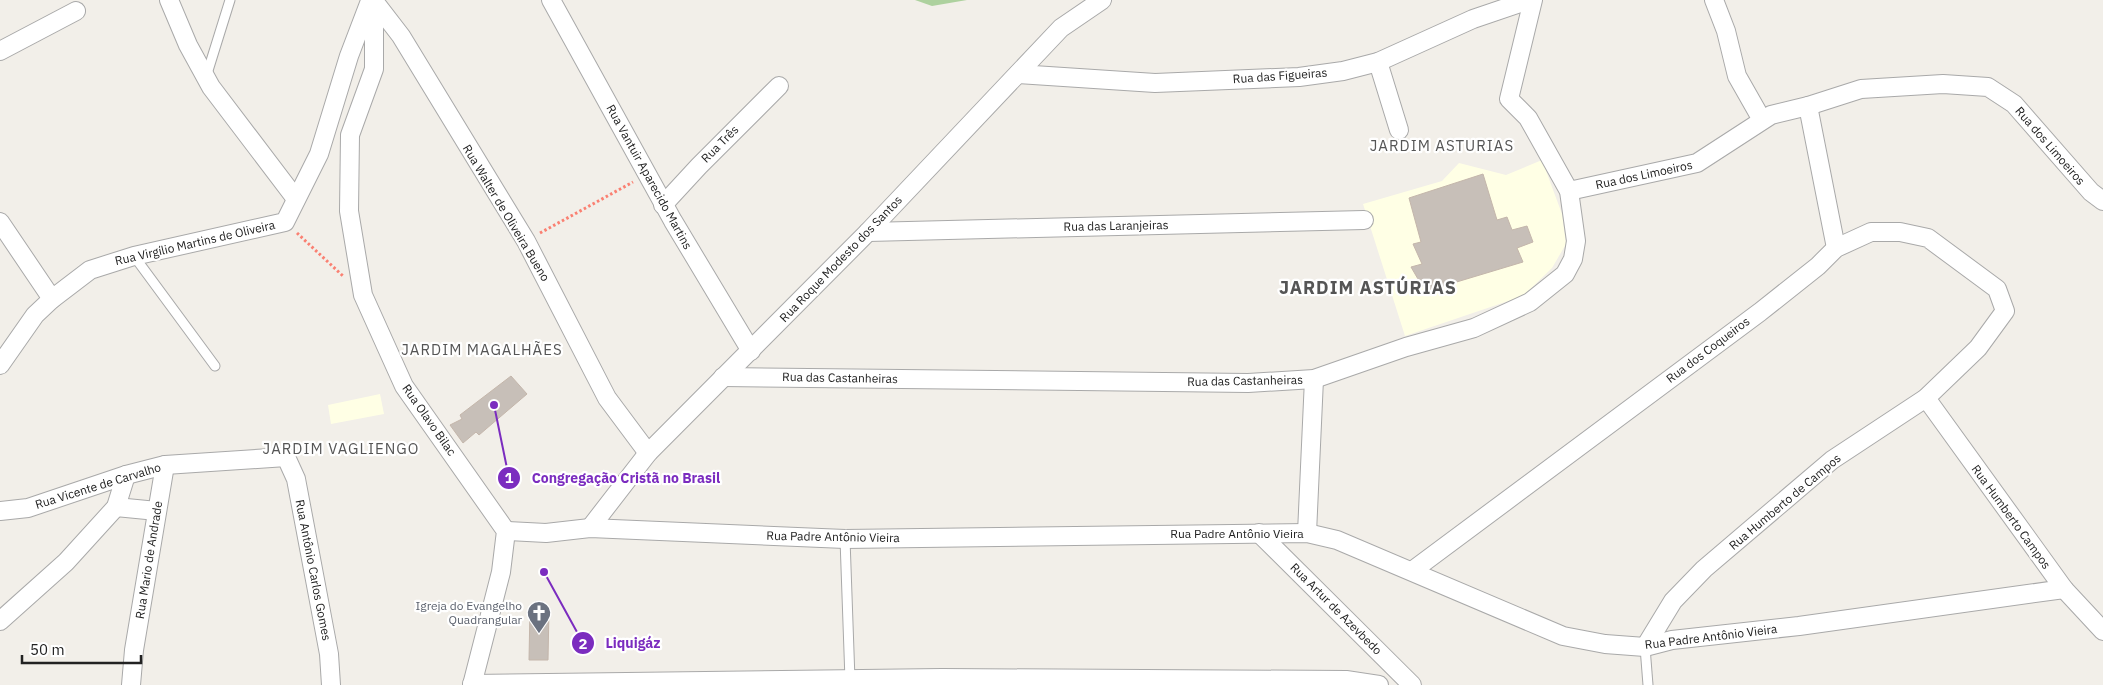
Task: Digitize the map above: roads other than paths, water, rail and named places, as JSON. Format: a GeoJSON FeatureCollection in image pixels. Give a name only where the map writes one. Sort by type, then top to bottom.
{"type":"FeatureCollection","features":[{"type":"Feature","properties":{"kind":"street"},"geometry":{"type":"LineString","coordinates":[[169,0],[188,45],[206,77],[296,200]]}},
{"type":"Feature","properties":{"kind":"street","name":"Rua Virgílio Martins de Oliveira"},"geometry":{"type":"LineString","coordinates":[[0,365],[35,315],[52,299],[90,270],[134,256],[285,222],[319,154],[349,56],[370,0]]}},
{"type":"Feature","properties":{"kind":"street","name":"Rua Walter de Oliveira Bueno"},"geometry":{"type":"LineString","coordinates":[[374,0],[400,36],[526,241],[607,398],[648,453]]}},
{"type":"Feature","properties":{"kind":"street","name":"Rua Olavo Bilac"},"geometry":{"type":"LineString","coordinates":[[374,0],[374,69],[350,135],[349,212],[358,275],[363,295],[404,386],[506,531]]}},
{"type":"Feature","properties":{"kind":"street","name":"Rua Vantuir Aparecido Martins"},"geometry":{"type":"LineString","coordinates":[[551,0],[664,205],[751,351]]}},
{"type":"Feature","properties":{"kind":"street","name":"Rua Roque Modesto dos Santos"},"geometry":{"type":"LineString","coordinates":[[590,528],[648,453],[868,232],[1061,28],[1102,0]]}},
{"type":"Feature","properties":{"kind":"street","name":"Rua das Figueiras"},"geometry":{"type":"LineString","coordinates":[[1018,74],[1154,83],[1299,77],[1343,71],[1378,62],[1472,19],[1529,0]]}},
{"type":"Feature","properties":{"kind":"street","name":"Rua das Castanheiras"},"geometry":{"type":"LineString","coordinates":[[724,377],[1238,383],[1314,379],[1406,347],[1474,328],[1530,302],[1565,274],[1573,259],[1576,241],[1569,191],[1528,118],[1510,99],[1533,0]]}},
{"type":"Feature","properties":{"kind":"street"},"geometry":{"type":"LineString","coordinates":[[1714,0],[1726,31],[1737,76],[1762,120]]}},
{"type":"Feature","properties":{"kind":"street"},"geometry":{"type":"LineString","coordinates":[[0,51],[76,11]]}},
{"type":"Feature","properties":{"kind":"street"},"geometry":{"type":"LineString","coordinates":[[1378,62],[1399,130]]}},
{"type":"Feature","properties":{"kind":"street","name":"Rua dos Limoeiros"},"geometry":{"type":"LineString","coordinates":[[1569,191],[1697,163],[1771,114],[1808,106],[1861,89],[1943,84],[1988,87],[2014,104],[2091,192],[2103,201]]}},
{"type":"Feature","properties":{"kind":"street","name":"Rua Três"},"geometry":{"type":"LineString","coordinates":[[664,205],[699,166],[778,86]]}},
{"type":"Feature","properties":{"kind":"street"},"geometry":{"type":"LineString","coordinates":[[1808,106],[1836,248]]}},
{"type":"Feature","properties":{"kind":"street","name":"Rua das Laranjeiras"},"geometry":{"type":"LineString","coordinates":[[868,232],[1364,220]]}},
{"type":"Feature","properties":{"kind":"street"},"geometry":{"type":"LineString","coordinates":[[0,222],[52,299]]}},
{"type":"Feature","properties":{"kind":"street","name":"Rua dos Coqueiros"},"geometry":{"type":"LineString","coordinates":[[1412,571],[1760,312],[1818,266],[1836,248],[1871,232],[1900,232],[1928,238],[1998,289],[2005,311]]}},
{"type":"Feature","properties":{"kind":"street","name":"Rua Humberto de Campos"},"geometry":{"type":"LineString","coordinates":[[1645,647],[1673,601],[1704,569],[1832,460],[1926,398],[1978,348],[2005,311]]}},
{"type":"Feature","properties":{"kind":"street"},"geometry":{"type":"LineString","coordinates":[[1307,533],[1314,379]]}},
{"type":"Feature","properties":{"kind":"street","name":"Rua Humberto Campos"},"geometry":{"type":"LineString","coordinates":[[1926,398],[2064,590],[2103,631]]}},
{"type":"Feature","properties":{"kind":"street","name":"Rua Vicente de Carvalho"},"geometry":{"type":"LineString","coordinates":[[0,511],[28,508],[126,475],[165,465],[286,457]]}},
{"type":"Feature","properties":{"kind":"street","name":"Rua Antônio Carlos Gomes"},"geometry":{"type":"LineString","coordinates":[[286,457],[296,479],[329,654],[331,685]]}},
{"type":"Feature","properties":{"kind":"street","name":"Rua Mario de Andrade"},"geometry":{"type":"LineString","coordinates":[[131,685],[134,650],[165,465]]}},
{"type":"Feature","properties":{"kind":"street"},"geometry":{"type":"LineString","coordinates":[[0,621],[66,562],[116,507],[126,475]]}},
{"type":"Feature","properties":{"kind":"street"},"geometry":{"type":"LineString","coordinates":[[116,507],[157,511]]}},
{"type":"Feature","properties":{"kind":"street","name":"Rua Padre Antônio Vieira"},"geometry":{"type":"LineString","coordinates":[[506,531],[546,533],[590,528],[845,539],[1307,533],[1337,540],[1562,636],[1605,644],[1645,647],[1672,640],[1799,626],[2064,590]]}},
{"type":"Feature","properties":{"kind":"street"},"geometry":{"type":"LineString","coordinates":[[506,531],[501,572],[472,684],[850,680],[942,682],[1346,680],[1379,685]]}},
{"type":"Feature","properties":{"kind":"street","name":"Rua Artur de Azevbedo"},"geometry":{"type":"LineString","coordinates":[[1259,533],[1412,685]]}},
{"type":"Feature","properties":{"kind":"lane"},"geometry":{"type":"LineString","coordinates":[[206,77],[230,0]]}},
{"type":"Feature","properties":{"kind":"lane"},"geometry":{"type":"LineString","coordinates":[[134,256],[216,366]]}},
{"type":"Feature","properties":{"kind":"lane"},"geometry":{"type":"LineString","coordinates":[[845,539],[850,680]]}},
{"type":"Feature","properties":{"kind":"lane"},"geometry":{"type":"LineString","coordinates":[[1645,647],[1648,685]]}},
{"type":"Feature","properties":{"kind":"place","name":"Congregação Cristã no Brasil"},"geometry":{"type":"Point","coordinates":[494,405]}},
{"type":"Feature","properties":{"kind":"place","name":"Liquigáz"},"geometry":{"type":"Point","coordinates":[544,572]}},
{"type":"Feature","properties":{"kind":"place","name":"Igreja do Evangelho Quadrangular"},"geometry":{"type":"Point","coordinates":[539,634]}},
{"type":"Feature","properties":{"kind":"district","name":"JARDIM ASTURIAS"},"geometry":{"type":"Point","coordinates":[1442,146]}},
{"type":"Feature","properties":{"kind":"district","name":"JARDIM ASTÚRIAS"},"geometry":{"type":"Point","coordinates":[1368,288]}},
{"type":"Feature","properties":{"kind":"district","name":"JARDIM MAGALHÃES"},"geometry":{"type":"Point","coordinates":[482,350]}},
{"type":"Feature","properties":{"kind":"district","name":"JARDIM VAGLIENGO"},"geometry":{"type":"Point","coordinates":[341,449]}}]}
